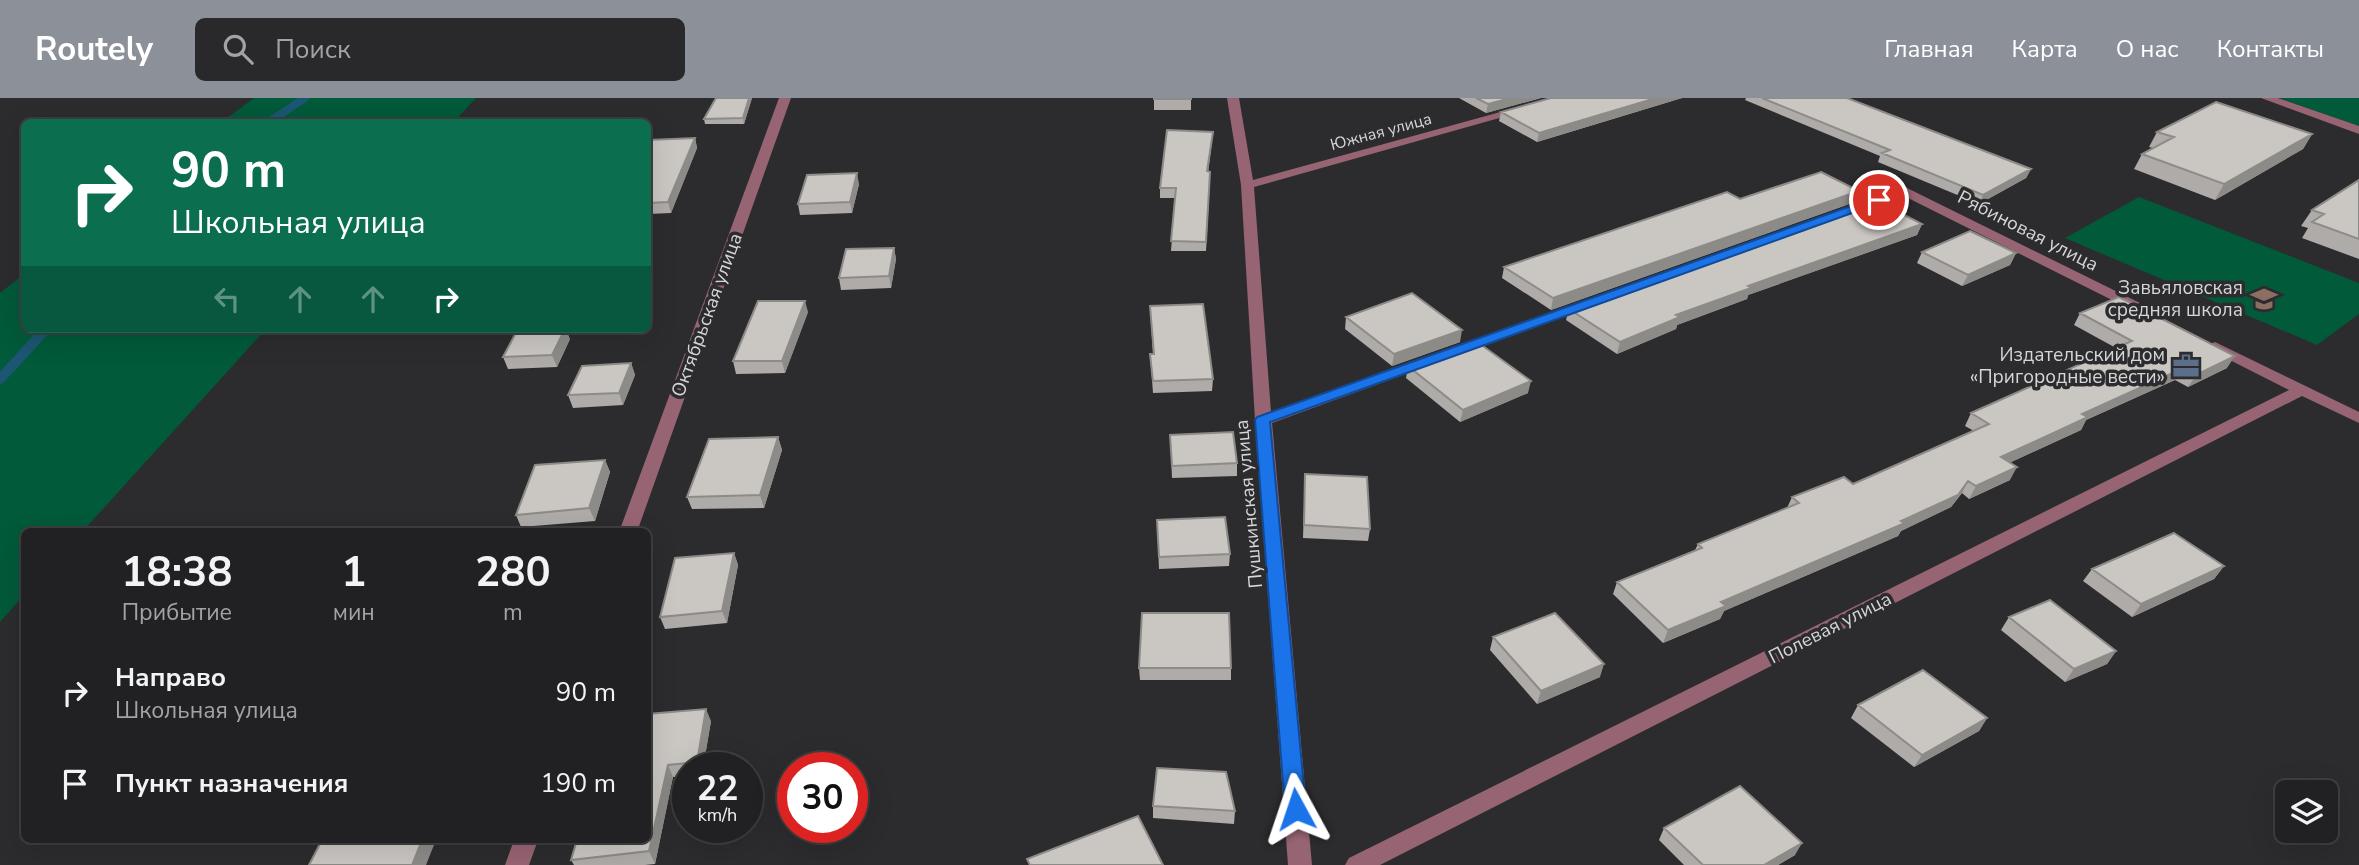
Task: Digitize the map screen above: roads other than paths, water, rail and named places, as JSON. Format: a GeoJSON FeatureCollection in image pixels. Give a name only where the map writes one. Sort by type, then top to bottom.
{"type":"FeatureCollection","features":[{"type":"Feature","properties":{"kind":"street","name":"Октябрьская улица"},"geometry":{"type":"LineString","coordinates":[[629,528],[785,98]]}},
{"type":"Feature","properties":{"kind":"street","name":"Пушкинская улица"},"geometry":{"type":"LineString","coordinates":[[1233,98],[1247,185],[1263,420],[1300,865]]}},
{"type":"Feature","properties":{"kind":"street","name":"Южная улица"},"geometry":{"type":"LineString","coordinates":[[1247,185],[1564,98]]}},
{"type":"Feature","properties":{"kind":"street"},"geometry":{"type":"LineString","coordinates":[[2267,98],[2359,130]]}},
{"type":"Feature","properties":{"kind":"street","name":"Рябиновая улица"},"geometry":{"type":"LineString","coordinates":[[1839,214],[1905,191],[2153,315]]}},
{"type":"Feature","properties":{"kind":"street"},"geometry":{"type":"LineString","coordinates":[[1263,420],[1603,298]]}},
{"type":"Feature","properties":{"kind":"street"},"geometry":{"type":"LineString","coordinates":[[2203,340],[2359,418]]}},
{"type":"Feature","properties":{"kind":"street","name":"Полевая улица"},"geometry":{"type":"LineString","coordinates":[[1357,865],[2302,390]]}},
{"type":"Feature","properties":{"kind":"street"},"geometry":{"type":"LineString","coordinates":[[517,865],[525,843]]}},
{"type":"Feature","properties":{"kind":"waterway"},"geometry":{"type":"LineString","coordinates":[[274,119],[305,98]]}},
{"type":"Feature","properties":{"kind":"waterway"},"geometry":{"type":"LineString","coordinates":[[0,379],[42,333]]}},
{"type":"Feature","properties":{"kind":"place","name":"Завьяловская средняя школа"},"geometry":{"type":"Point","coordinates":[2264,299]}},
{"type":"Feature","properties":{"kind":"place","name":"Издательский дом «Пригородные вести»"},"geometry":{"type":"Point","coordinates":[2186,366]}}]}
